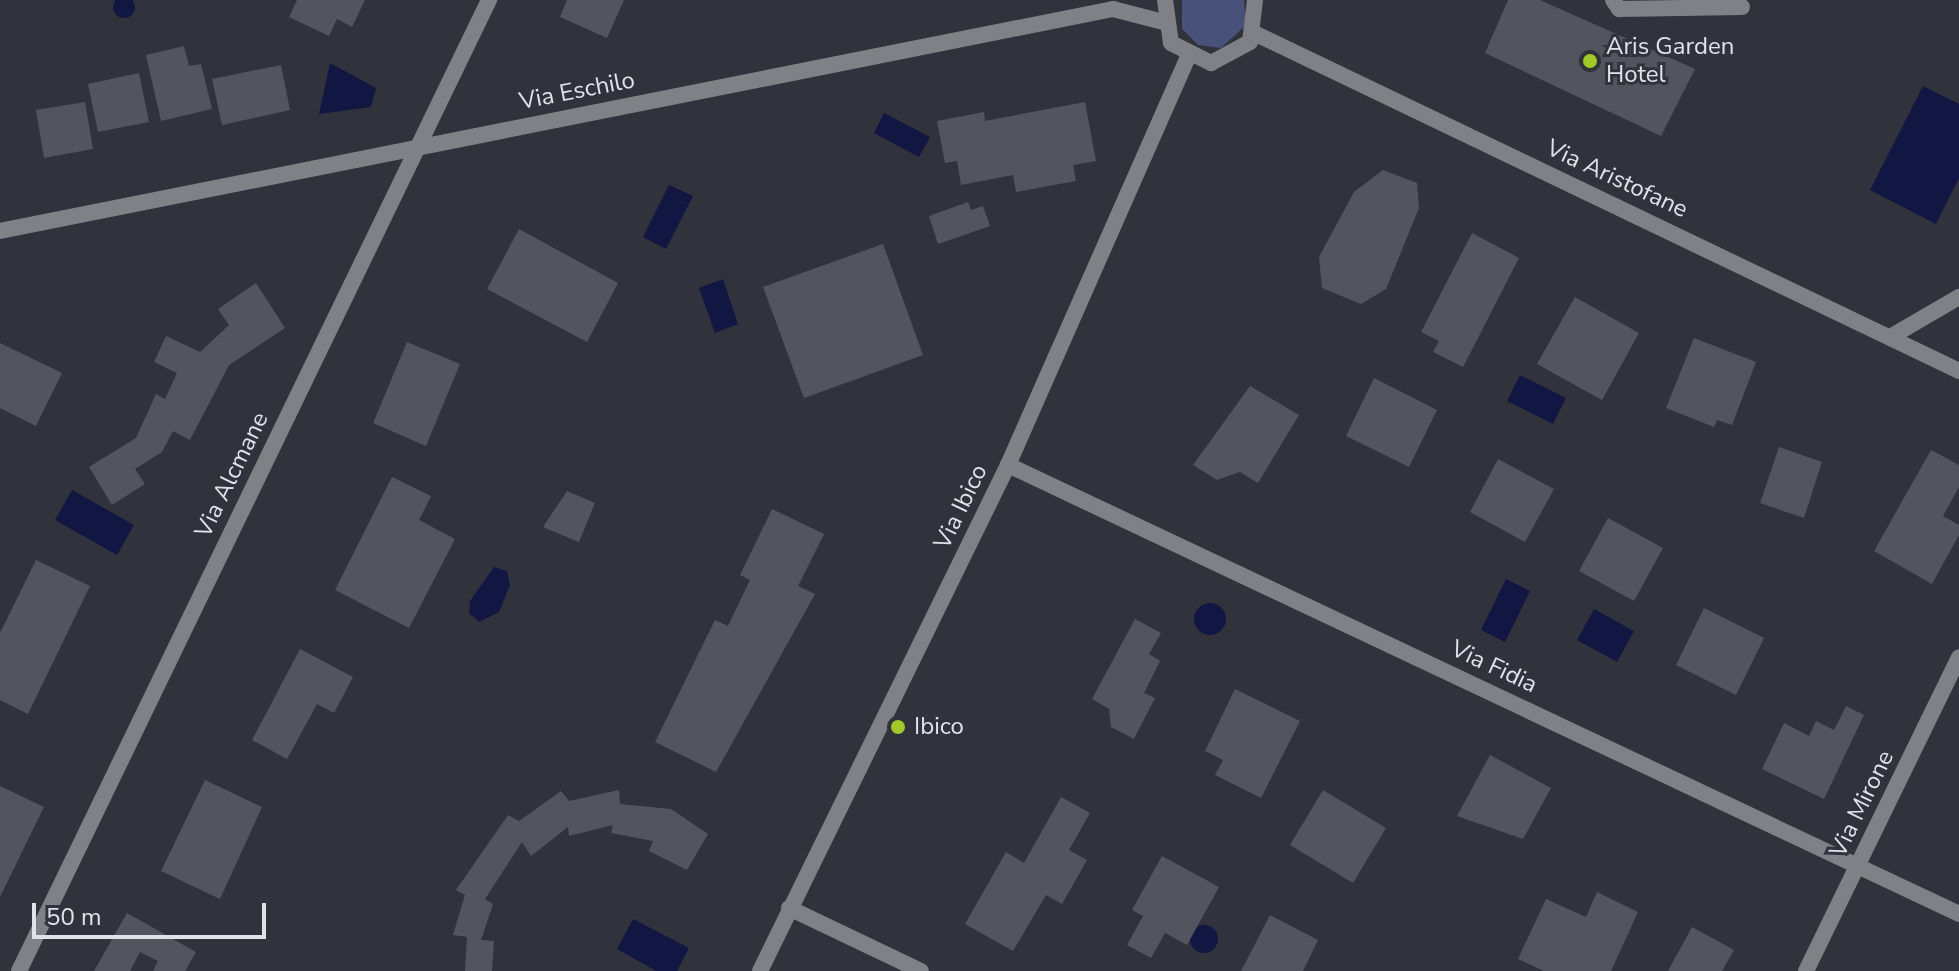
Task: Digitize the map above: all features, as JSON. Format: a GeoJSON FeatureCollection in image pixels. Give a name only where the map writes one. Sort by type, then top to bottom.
{"type":"FeatureCollection","features":[{"type":"Feature","properties":{"kind":"street","name":"Via Alcmane"},"geometry":{"type":"LineString","coordinates":[[19,971],[489,0]]}},
{"type":"Feature","properties":{"kind":"street"},"geometry":{"type":"LineString","coordinates":[[1165,0],[1163,22],[1188,57],[1226,60],[1254,33],[1255,0]]}},
{"type":"Feature","properties":{"kind":"street"},"geometry":{"type":"LineString","coordinates":[[1613,0],[1619,9],[1742,7]]}},
{"type":"Feature","properties":{"kind":"street","name":"Via Eschilo"},"geometry":{"type":"LineString","coordinates":[[0,231],[1113,9],[1163,22]]}},
{"type":"Feature","properties":{"kind":"street","name":"Via Aristofane"},"geometry":{"type":"LineString","coordinates":[[1254,33],[1892,336],[1959,371]]}},
{"type":"Feature","properties":{"kind":"street","name":"Via Ibico"},"geometry":{"type":"LineString","coordinates":[[760,971],[1008,465],[1188,57]]}},
{"type":"Feature","properties":{"kind":"street"},"geometry":{"type":"LineString","coordinates":[[1892,336],[1959,297]]}},
{"type":"Feature","properties":{"kind":"street","name":"Via Fidia"},"geometry":{"type":"LineString","coordinates":[[1008,465],[1860,864],[1959,914]]}},
{"type":"Feature","properties":{"kind":"street","name":"Via Mirone"},"geometry":{"type":"LineString","coordinates":[[1806,971],[1959,657]]}},
{"type":"Feature","properties":{"kind":"street"},"geometry":{"type":"LineString","coordinates":[[789,908],[921,971]]}},
{"type":"Feature","properties":{"kind":"shaded area"},"geometry":{"type":"Polygon","coordinates":[[[124,-4],[132,-1],[135,7],[132,15],[124,18],[116,15],[113,7],[116,-1],[124,-4]]]}},
{"type":"Feature","properties":{"kind":"shaded area"},"geometry":{"type":"Polygon","coordinates":[[[1182,0],[1244,0],[1246,25],[1221,48],[1198,45],[1182,29],[1182,0]]]}},
{"type":"Feature","properties":{"kind":"shaded area"},"geometry":{"type":"Polygon","coordinates":[[[330,63],[376,88],[371,107],[319,114],[330,63]]]}},
{"type":"Feature","properties":{"kind":"shaded area"},"geometry":{"type":"Polygon","coordinates":[[[1923,86],[1959,104],[1959,178],[1936,224],[1870,190],[1923,86]]]}},
{"type":"Feature","properties":{"kind":"shaded area"},"geometry":{"type":"Polygon","coordinates":[[[884,113],[930,137],[919,157],[874,133],[884,113]]]}},
{"type":"Feature","properties":{"kind":"shaded area"},"geometry":{"type":"Polygon","coordinates":[[[669,185],[693,196],[666,249],[643,237],[669,185]]]}},
{"type":"Feature","properties":{"kind":"shaded area"},"geometry":{"type":"Polygon","coordinates":[[[723,279],[738,324],[715,333],[699,288],[723,279]]]}},
{"type":"Feature","properties":{"kind":"shaded area"},"geometry":{"type":"Polygon","coordinates":[[[1520,375],[1566,398],[1553,424],[1507,401],[1520,375]]]}},
{"type":"Feature","properties":{"kind":"shaded area"},"geometry":{"type":"Polygon","coordinates":[[[72,490],[134,525],[117,555],[55,520],[72,490]]]}},
{"type":"Feature","properties":{"kind":"shaded area"},"geometry":{"type":"Polygon","coordinates":[[[494,567],[507,571],[510,585],[499,612],[479,622],[469,613],[470,601],[494,567]]]}},
{"type":"Feature","properties":{"kind":"shaded area"},"geometry":{"type":"Polygon","coordinates":[[[1506,579],[1530,591],[1505,642],[1481,630],[1506,579]]]}},
{"type":"Feature","properties":{"kind":"shaded area"},"geometry":{"type":"Polygon","coordinates":[[[1210,603],[1221,608],[1226,619],[1221,630],[1210,635],[1199,630],[1194,619],[1199,608],[1210,603]]]}},
{"type":"Feature","properties":{"kind":"shaded area"},"geometry":{"type":"Polygon","coordinates":[[[1594,609],[1634,631],[1617,662],[1577,640],[1594,609]]]}},
{"type":"Feature","properties":{"kind":"shaded area"},"geometry":{"type":"Polygon","coordinates":[[[633,919],[689,948],[677,971],[656,971],[617,949],[633,919]]]}},
{"type":"Feature","properties":{"kind":"shaded area"},"geometry":{"type":"Polygon","coordinates":[[[1204,925],[1214,929],[1218,939],[1214,949],[1204,953],[1194,949],[1190,939],[1194,929],[1204,925]]]}},
{"type":"Feature","properties":{"kind":"building"},"geometry":{"type":"Polygon","coordinates":[[[297,0],[365,0],[352,27],[337,19],[329,36],[289,17],[297,0]]]}},
{"type":"Feature","properties":{"kind":"building"},"geometry":{"type":"Polygon","coordinates":[[[567,0],[624,0],[607,38],[560,17],[567,0]]]}},
{"type":"Feature","properties":{"kind":"building","name":"Aris Garden Hotel"},"geometry":{"type":"Polygon","coordinates":[[[1508,0],[1540,0],[1695,69],[1661,136],[1485,53],[1508,0]]]}},
{"type":"Feature","properties":{"kind":"building"},"geometry":{"type":"Polygon","coordinates":[[[184,46],[189,66],[201,64],[212,109],[161,121],[146,55],[184,46]]]}},
{"type":"Feature","properties":{"kind":"building"},"geometry":{"type":"Polygon","coordinates":[[[281,65],[290,110],[222,125],[212,79],[281,65]]]}},
{"type":"Feature","properties":{"kind":"building"},"geometry":{"type":"Polygon","coordinates":[[[139,73],[149,122],[98,132],[88,84],[139,73]]]}},
{"type":"Feature","properties":{"kind":"building"},"geometry":{"type":"Polygon","coordinates":[[[85,102],[93,149],[44,158],[36,110],[85,102]]]}},
{"type":"Feature","properties":{"kind":"building"},"geometry":{"type":"Polygon","coordinates":[[[1085,102],[1096,161],[1073,165],[1076,181],[1016,192],[1013,175],[961,185],[957,161],[945,163],[937,121],[984,112],[985,121],[1085,102]]]}},
{"type":"Feature","properties":{"kind":"building"},"geometry":{"type":"Polygon","coordinates":[[[1383,170],[1417,183],[1419,208],[1386,289],[1361,304],[1322,288],[1319,257],[1354,192],[1383,170]]]}},
{"type":"Feature","properties":{"kind":"building"},"geometry":{"type":"Polygon","coordinates":[[[968,202],[971,210],[983,206],[990,226],[938,244],[929,216],[968,202]]]}},
{"type":"Feature","properties":{"kind":"building"},"geometry":{"type":"Polygon","coordinates":[[[519,229],[618,283],[587,342],[487,289],[519,229]]]}},
{"type":"Feature","properties":{"kind":"building"},"geometry":{"type":"Polygon","coordinates":[[[1472,233],[1519,258],[1463,367],[1433,352],[1439,341],[1421,332],[1472,233]]]}},
{"type":"Feature","properties":{"kind":"building"},"geometry":{"type":"Polygon","coordinates":[[[883,244],[923,355],[804,398],[763,287],[883,244]]]}},
{"type":"Feature","properties":{"kind":"building"},"geometry":{"type":"Polygon","coordinates":[[[256,283],[285,328],[229,365],[190,440],[173,431],[162,452],[135,469],[145,484],[112,505],[89,467],[136,438],[156,394],[165,399],[177,373],[154,362],[166,336],[200,352],[229,325],[218,309],[256,283]]]}},
{"type":"Feature","properties":{"kind":"building"},"geometry":{"type":"Polygon","coordinates":[[[1575,297],[1639,333],[1602,400],[1537,364],[1575,297]]]}},
{"type":"Feature","properties":{"kind":"building"},"geometry":{"type":"Polygon","coordinates":[[[1694,338],[1756,362],[1732,425],[1717,420],[1714,427],[1666,408],[1694,338]]]}},
{"type":"Feature","properties":{"kind":"building"},"geometry":{"type":"Polygon","coordinates":[[[407,342],[460,364],[426,446],[373,423],[407,342]]]}},
{"type":"Feature","properties":{"kind":"building"},"geometry":{"type":"Polygon","coordinates":[[[0,343],[62,373],[36,426],[0,408],[0,343]]]}},
{"type":"Feature","properties":{"kind":"building"},"geometry":{"type":"Polygon","coordinates":[[[1374,378],[1437,410],[1409,467],[1346,436],[1374,378]]]}},
{"type":"Feature","properties":{"kind":"building"},"geometry":{"type":"Polygon","coordinates":[[[1250,386],[1299,415],[1258,483],[1240,472],[1217,480],[1193,465],[1250,386]]]}},
{"type":"Feature","properties":{"kind":"building"},"geometry":{"type":"Polygon","coordinates":[[[1779,447],[1822,462],[1804,518],[1760,503],[1779,447]]]}},
{"type":"Feature","properties":{"kind":"building"},"geometry":{"type":"Polygon","coordinates":[[[1931,450],[1959,465],[1959,487],[1943,516],[1959,525],[1959,535],[1932,584],[1874,551],[1931,450]]]}},
{"type":"Feature","properties":{"kind":"building"},"geometry":{"type":"Polygon","coordinates":[[[1498,459],[1554,489],[1525,542],[1470,512],[1498,459]]]}},
{"type":"Feature","properties":{"kind":"building"},"geometry":{"type":"Polygon","coordinates":[[[392,477],[431,496],[419,520],[455,539],[409,628],[335,590],[392,477]]]}},
{"type":"Feature","properties":{"kind":"building"},"geometry":{"type":"Polygon","coordinates":[[[567,491],[595,503],[579,542],[543,527],[567,491]]]}},
{"type":"Feature","properties":{"kind":"building"},"geometry":{"type":"Polygon","coordinates":[[[772,509],[824,534],[798,586],[815,594],[716,772],[655,742],[715,620],[728,626],[750,580],[740,575],[772,509]]]}},
{"type":"Feature","properties":{"kind":"building"},"geometry":{"type":"Polygon","coordinates":[[[1608,518],[1663,548],[1634,601],[1579,571],[1608,518]]]}},
{"type":"Feature","properties":{"kind":"building"},"geometry":{"type":"Polygon","coordinates":[[[36,560],[90,586],[28,714],[0,700],[0,633],[36,560]]]}},
{"type":"Feature","properties":{"kind":"building"},"geometry":{"type":"Polygon","coordinates":[[[1704,608],[1764,638],[1736,695],[1676,665],[1704,608]]]}},
{"type":"Feature","properties":{"kind":"building"},"geometry":{"type":"Polygon","coordinates":[[[1135,619],[1161,633],[1149,654],[1160,661],[1144,693],[1155,698],[1134,739],[1111,727],[1109,709],[1092,699],[1135,619]]]}},
{"type":"Feature","properties":{"kind":"building"},"geometry":{"type":"Polygon","coordinates":[[[300,649],[353,677],[334,713],[317,704],[287,759],[252,740],[300,649]]]}},
{"type":"Feature","properties":{"kind":"building"},"geometry":{"type":"Polygon","coordinates":[[[1235,689],[1300,721],[1261,798],[1215,775],[1223,760],[1205,751],[1235,689]]]}},
{"type":"Feature","properties":{"kind":"building"},"geometry":{"type":"Polygon","coordinates":[[[1846,706],[1864,715],[1824,799],[1762,769],[1784,723],[1809,736],[1816,721],[1834,730],[1846,706]]]}},
{"type":"Feature","properties":{"kind":"building"},"geometry":{"type":"Polygon","coordinates":[[[1490,755],[1551,788],[1523,839],[1457,816],[1490,755]]]}},
{"type":"Feature","properties":{"kind":"building"},"geometry":{"type":"Polygon","coordinates":[[[205,780],[262,807],[220,899],[161,871],[205,780]]]}},
{"type":"Feature","properties":{"kind":"building"},"geometry":{"type":"Polygon","coordinates":[[[0,786],[44,807],[0,897],[0,786]]]}},
{"type":"Feature","properties":{"kind":"building"},"geometry":{"type":"Polygon","coordinates":[[[619,790],[620,804],[671,809],[708,834],[687,870],[649,851],[653,841],[611,833],[613,825],[569,836],[568,827],[531,856],[522,842],[485,899],[493,904],[481,940],[494,941],[492,971],[465,971],[467,937],[453,935],[465,895],[456,890],[508,815],[519,821],[561,791],[569,801],[619,790]]]}},
{"type":"Feature","properties":{"kind":"building"},"geometry":{"type":"Polygon","coordinates":[[[1323,790],[1386,828],[1353,883],[1290,845],[1323,790]]]}},
{"type":"Feature","properties":{"kind":"building"},"geometry":{"type":"Polygon","coordinates":[[[1061,797],[1090,813],[1069,850],[1087,860],[1062,904],[1046,895],[1013,951],[965,924],[1006,852],[1024,863],[1061,797]]]}},
{"type":"Feature","properties":{"kind":"building"},"geometry":{"type":"Polygon","coordinates":[[[1162,856],[1219,887],[1187,945],[1165,933],[1151,958],[1127,945],[1143,916],[1132,910],[1162,856]]]}},
{"type":"Feature","properties":{"kind":"building"},"geometry":{"type":"Polygon","coordinates":[[[1597,892],[1638,912],[1611,971],[1544,971],[1518,959],[1546,899],[1586,917],[1597,892]]]}},
{"type":"Feature","properties":{"kind":"building"},"geometry":{"type":"Polygon","coordinates":[[[127,913],[196,952],[185,971],[153,971],[158,961],[140,952],[130,971],[94,971],[127,913]]]}},
{"type":"Feature","properties":{"kind":"building"},"geometry":{"type":"Polygon","coordinates":[[[1270,915],[1318,940],[1303,971],[1241,971],[1270,915]]]}},
{"type":"Feature","properties":{"kind":"building"},"geometry":{"type":"Polygon","coordinates":[[[1692,927],[1734,950],[1722,971],[1668,971],[1692,927]]]}},
{"type":"Feature","properties":{"kind":"place","name":"Aris Garden Hotel"},"geometry":{"type":"Point","coordinates":[1590,61]}},
{"type":"Feature","properties":{"kind":"place","name":"Ibico"},"geometry":{"type":"Point","coordinates":[898,727]}}]}
